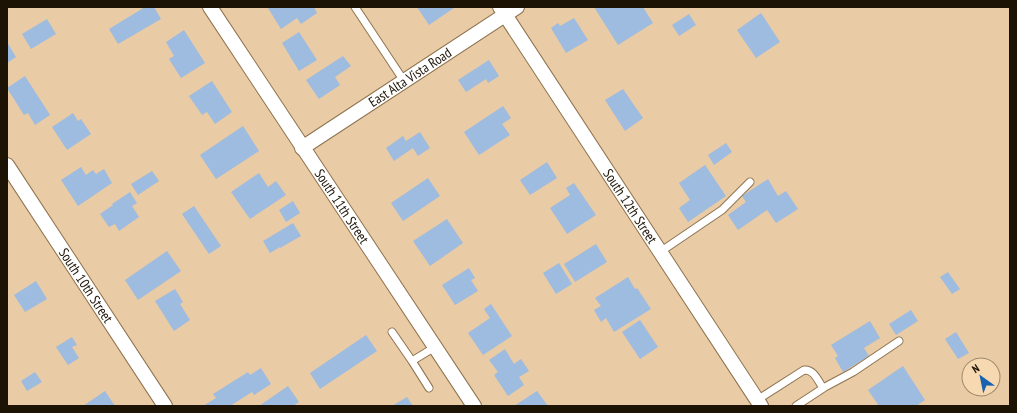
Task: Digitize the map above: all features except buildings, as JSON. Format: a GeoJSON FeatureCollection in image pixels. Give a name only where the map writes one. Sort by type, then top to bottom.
{"type":"FeatureCollection","features":[{"type":"Feature","properties":{"kind":"street","name":"South 11th Street"},"geometry":{"type":"LineString","coordinates":[[210,7],[474,406]]}},
{"type":"Feature","properties":{"kind":"street","name":"East Alta Vista Road"},"geometry":{"type":"LineString","coordinates":[[302,148],[404,81],[507,10]]}},
{"type":"Feature","properties":{"kind":"street","name":"South 12th Street"},"geometry":{"type":"LineString","coordinates":[[507,10],[660,252],[759,403]]}},
{"type":"Feature","properties":{"kind":"street","name":"South 10th Street"},"geometry":{"type":"LineString","coordinates":[[7,165],[165,406]]}},
{"type":"Feature","properties":{"kind":"lane"},"geometry":{"type":"LineString","coordinates":[[355,7],[404,81]]}},
{"type":"Feature","properties":{"kind":"lane"},"geometry":{"type":"LineString","coordinates":[[660,252],[722,210],[750,182]]}},
{"type":"Feature","properties":{"kind":"lane"},"geometry":{"type":"LineString","coordinates":[[392,332],[430,388]]}},
{"type":"Feature","properties":{"kind":"lane"},"geometry":{"type":"LineString","coordinates":[[796,406],[823,388],[853,372],[899,341]]}},
{"type":"Feature","properties":{"kind":"lane"},"geometry":{"type":"LineString","coordinates":[[412,360],[434,346]]}},
{"type":"Feature","properties":{"kind":"lane"},"geometry":{"type":"LineString","coordinates":[[759,403],[804,370],[811,371],[823,388]]}}]}
